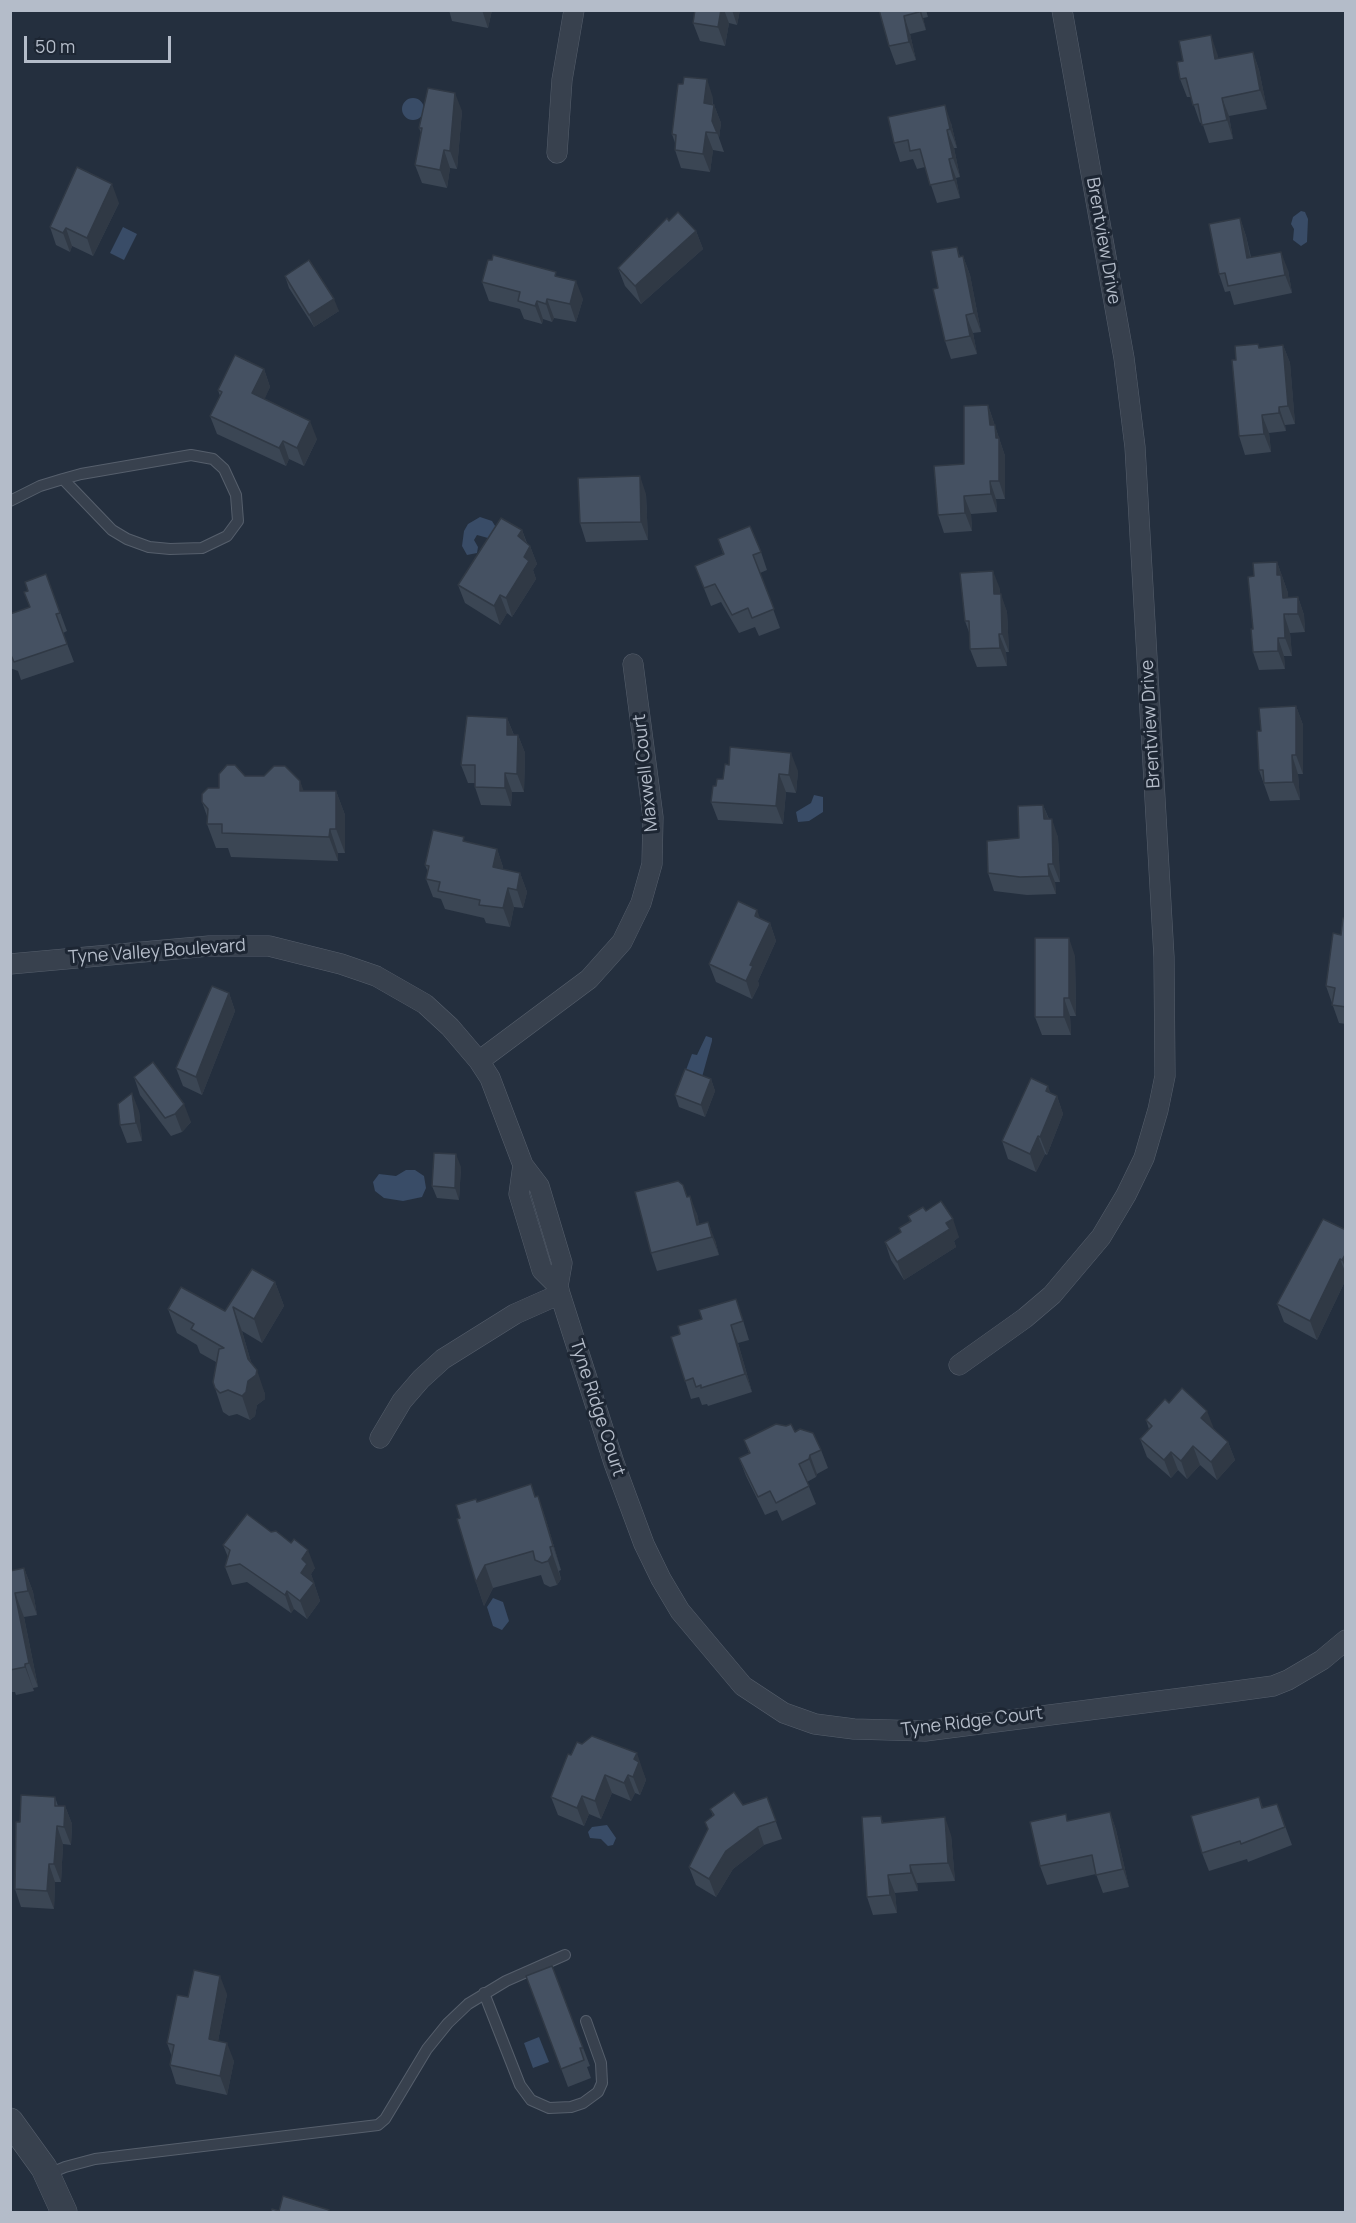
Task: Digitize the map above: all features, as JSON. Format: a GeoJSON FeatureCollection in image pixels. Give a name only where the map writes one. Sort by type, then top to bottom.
{"type":"FeatureCollection","features":[{"type":"Feature","properties":{"kind":"street"},"geometry":{"type":"LineString","coordinates":[[557,153],[562,81],[574,10]]}},
{"type":"Feature","properties":{"kind":"street","name":"Brentview Drive"},"geometry":{"type":"LineString","coordinates":[[959,1365],[1025,1318],[1052,1295],[1101,1237],[1126,1195],[1144,1158],[1165,1076],[1164,957],[1136,447],[1124,358],[1062,10]]}},
{"type":"Feature","properties":{"kind":"street","name":"Maxwell Court"},"geometry":{"type":"LineString","coordinates":[[479,1061],[589,979],[621,942],[641,903],[652,864],[653,817],[633,664]]}},
{"type":"Feature","properties":{"kind":"street","name":"Tyne Valley Boulevard"},"geometry":{"type":"LineString","coordinates":[[10,964],[255,944],[288,949],[367,973],[404,991],[425,1004],[450,1027],[479,1061],[501,1104],[523,1165],[519,1194],[542,1270],[559,1290]]}},
{"type":"Feature","properties":{"kind":"street"},"geometry":{"type":"LineString","coordinates":[[380,1438],[402,1401],[421,1378],[443,1359],[515,1314],[559,1290]]}},
{"type":"Feature","properties":{"kind":"street","name":"Tyne Ridge Court"},"geometry":{"type":"LineString","coordinates":[[559,1290],[614,1463],[661,1579],[680,1611],[743,1686],[784,1713],[815,1724],[854,1729],[926,1731],[1229,1692],[1273,1686],[1288,1680],[1322,1660],[1346,1640]]}},
{"type":"Feature","properties":{"kind":"street"},"geometry":{"type":"LineString","coordinates":[[10,2121],[48,2174],[64,2212]]}},
{"type":"Feature","properties":{"kind":"lane"},"geometry":{"type":"LineString","coordinates":[[10,501],[32,489],[63,479],[166,458],[205,456],[224,469],[236,495],[238,521],[227,536],[202,548],[150,547],[112,530],[63,479]]}},
{"type":"Feature","properties":{"kind":"lane"},"geometry":{"type":"LineString","coordinates":[[48,2174],[65,2166],[95,2159],[378,2125],[385,2119],[405,2083],[436,2036],[484,1993],[565,1955]]}},
{"type":"Feature","properties":{"kind":"lane"},"geometry":{"type":"LineString","coordinates":[[484,1993],[520,2085],[531,2100],[549,2108],[571,2107],[583,2103],[592,2098],[602,2084],[602,2063],[586,2021]]}},
{"type":"Feature","properties":{"kind":"water"},"geometry":{"type":"Polygon","coordinates":[[[413,98],[421,101],[424,109],[421,117],[413,120],[405,117],[402,109],[405,101],[413,98]]]}},
{"type":"Feature","properties":{"kind":"water"},"geometry":{"type":"Polygon","coordinates":[[[1301,211],[1305,212],[1308,219],[1307,242],[1301,246],[1293,240],[1294,229],[1291,224],[1293,217],[1301,211]]]}},
{"type":"Feature","properties":{"kind":"water"},"geometry":{"type":"Polygon","coordinates":[[[123,227],[137,234],[124,260],[110,253],[123,227]]]}},
{"type":"Feature","properties":{"kind":"water"},"geometry":{"type":"Polygon","coordinates":[[[480,517],[492,521],[497,529],[488,538],[477,535],[474,540],[478,547],[477,553],[467,555],[462,546],[464,531],[468,524],[480,517]]]}},
{"type":"Feature","properties":{"kind":"water"},"geometry":{"type":"Polygon","coordinates":[[[814,795],[823,797],[823,812],[809,821],[798,822],[796,812],[811,803],[814,795]]]}},
{"type":"Feature","properties":{"kind":"water"},"geometry":{"type":"Polygon","coordinates":[[[706,1036],[712,1038],[712,1041],[702,1077],[686,1070],[692,1054],[697,1055],[706,1036]]]}},
{"type":"Feature","properties":{"kind":"water"},"geometry":{"type":"Polygon","coordinates":[[[406,1170],[415,1170],[424,1176],[426,1188],[422,1197],[403,1201],[384,1198],[375,1191],[373,1182],[379,1174],[396,1176],[406,1170]]]}},
{"type":"Feature","properties":{"kind":"water"},"geometry":{"type":"Polygon","coordinates":[[[493,1598],[503,1602],[509,1621],[502,1630],[493,1626],[487,1607],[493,1598]]]}},
{"type":"Feature","properties":{"kind":"water"},"geometry":{"type":"Polygon","coordinates":[[[607,1825],[616,1838],[613,1845],[608,1846],[601,1839],[590,1838],[588,1832],[592,1827],[607,1825]]]}},
{"type":"Feature","properties":{"kind":"water"},"geometry":{"type":"Polygon","coordinates":[[[539,2037],[549,2062],[533,2068],[524,2043],[539,2037]]]}},
{"type":"Feature","properties":{"kind":"building"},"geometry":{"type":"Polygon","coordinates":[[[695,10],[721,10],[718,27],[693,23],[695,10]]]}},
{"type":"Feature","properties":{"kind":"building"},"geometry":{"type":"Polygon","coordinates":[[[879,10],[919,10],[919,12],[904,16],[909,42],[889,46],[879,10]]]}},
{"type":"Feature","properties":{"kind":"building"},"geometry":{"type":"Polygon","coordinates":[[[1211,35],[1215,59],[1253,52],[1260,90],[1222,98],[1227,120],[1202,125],[1198,104],[1193,105],[1186,78],[1180,79],[1177,62],[1183,61],[1179,41],[1211,35]]]}},
{"type":"Feature","properties":{"kind":"building"},"geometry":{"type":"Polygon","coordinates":[[[684,77],[707,79],[704,103],[714,105],[712,121],[717,133],[706,132],[703,154],[675,150],[676,135],[672,134],[678,84],[683,84],[684,77]]]}},
{"type":"Feature","properties":{"kind":"building"},"geometry":{"type":"Polygon","coordinates":[[[428,88],[455,93],[450,151],[444,150],[440,170],[415,165],[422,128],[419,128],[428,88]]]}},
{"type":"Feature","properties":{"kind":"building"},"geometry":{"type":"Polygon","coordinates":[[[945,105],[953,158],[949,159],[954,180],[930,185],[920,149],[910,151],[908,140],[894,143],[888,117],[945,105]]]}},
{"type":"Feature","properties":{"kind":"building"},"geometry":{"type":"Polygon","coordinates":[[[77,167],[112,184],[87,238],[66,228],[63,233],[50,227],[77,167]]]}},
{"type":"Feature","properties":{"kind":"building"},"geometry":{"type":"Polygon","coordinates":[[[678,212],[696,231],[635,286],[618,268],[667,218],[669,221],[678,212]]]}},
{"type":"Feature","properties":{"kind":"building"},"geometry":{"type":"Polygon","coordinates":[[[1240,218],[1247,258],[1281,252],[1285,275],[1228,286],[1225,273],[1219,274],[1209,224],[1240,218]]]}},
{"type":"Feature","properties":{"kind":"building"},"geometry":{"type":"Polygon","coordinates":[[[957,247],[959,257],[963,256],[974,313],[966,315],[970,336],[945,341],[933,289],[938,288],[931,251],[957,247]]]}},
{"type":"Feature","properties":{"kind":"building"},"geometry":{"type":"Polygon","coordinates":[[[493,255],[556,272],[555,276],[576,281],[570,304],[547,299],[546,304],[537,301],[535,306],[518,301],[520,292],[482,282],[488,260],[492,260],[493,255]]]}},
{"type":"Feature","properties":{"kind":"building"},"geometry":{"type":"Polygon","coordinates":[[[309,260],[334,299],[309,315],[285,276],[309,260]]]}},
{"type":"Feature","properties":{"kind":"building"},"geometry":{"type":"Polygon","coordinates":[[[1258,344],[1259,348],[1283,345],[1288,406],[1279,407],[1279,413],[1262,415],[1264,434],[1239,436],[1232,360],[1236,360],[1235,346],[1258,344]]]}},
{"type":"Feature","properties":{"kind":"building"},"geometry":{"type":"Polygon","coordinates":[[[235,355],[264,369],[252,393],[310,421],[297,448],[283,441],[279,448],[210,416],[222,392],[218,390],[235,355]]]}},
{"type":"Feature","properties":{"kind":"building"},"geometry":{"type":"Polygon","coordinates":[[[988,405],[990,425],[995,425],[996,438],[999,438],[999,481],[990,481],[991,494],[964,496],[965,513],[938,515],[934,466],[964,464],[964,406],[988,405]]]}},
{"type":"Feature","properties":{"kind":"building"},"geometry":{"type":"Polygon","coordinates":[[[640,476],[641,522],[580,523],[578,478],[640,476]]]}},
{"type":"Feature","properties":{"kind":"building"},"geometry":{"type":"Polygon","coordinates":[[[501,518],[522,530],[518,536],[530,546],[524,557],[529,561],[506,598],[500,595],[494,606],[458,585],[501,518]]]}},
{"type":"Feature","properties":{"kind":"building"},"geometry":{"type":"Polygon","coordinates":[[[750,526],[761,552],[753,555],[774,609],[752,618],[748,608],[732,615],[715,584],[704,588],[695,566],[724,554],[718,539],[750,526]]]}},
{"type":"Feature","properties":{"kind":"building"},"geometry":{"type":"Polygon","coordinates":[[[1277,562],[1277,575],[1281,575],[1283,598],[1298,597],[1298,614],[1284,614],[1285,638],[1278,638],[1278,651],[1253,652],[1248,577],[1254,576],[1253,563],[1277,562]]]}},
{"type":"Feature","properties":{"kind":"building"},"geometry":{"type":"Polygon","coordinates":[[[993,571],[994,594],[1001,594],[1000,648],[970,649],[969,621],[965,621],[960,573],[993,571]]]}},
{"type":"Feature","properties":{"kind":"building"},"geometry":{"type":"Polygon","coordinates":[[[46,574],[60,613],[56,614],[67,644],[14,662],[10,653],[10,614],[30,607],[24,592],[28,591],[25,582],[46,574]]]}},
{"type":"Feature","properties":{"kind":"building"},"geometry":{"type":"Polygon","coordinates":[[[1296,706],[1296,755],[1292,755],[1293,782],[1264,783],[1263,770],[1259,770],[1257,731],[1261,731],[1259,708],[1296,706]]]}},
{"type":"Feature","properties":{"kind":"building"},"geometry":{"type":"Polygon","coordinates":[[[467,716],[507,718],[507,735],[518,735],[517,774],[505,773],[505,788],[475,787],[475,765],[461,765],[467,716]]]}},
{"type":"Feature","properties":{"kind":"building"},"geometry":{"type":"Polygon","coordinates":[[[730,747],[791,753],[789,775],[779,774],[776,806],[711,802],[713,786],[716,786],[717,779],[723,779],[725,764],[729,765],[730,747]]]}},
{"type":"Feature","properties":{"kind":"building"},"geometry":{"type":"Polygon","coordinates":[[[227,765],[235,765],[245,776],[264,776],[274,766],[285,766],[300,781],[300,791],[336,791],[336,829],[330,829],[329,837],[222,833],[222,824],[207,824],[208,809],[202,802],[202,794],[208,788],[219,788],[219,774],[227,765]]]}},
{"type":"Feature","properties":{"kind":"building"},"geometry":{"type":"Polygon","coordinates":[[[1043,805],[1044,819],[1052,819],[1053,864],[1048,864],[1049,876],[1020,877],[988,873],[987,841],[1019,838],[1018,806],[1043,805]]]}},
{"type":"Feature","properties":{"kind":"building"},"geometry":{"type":"Polygon","coordinates":[[[433,830],[464,837],[463,841],[497,849],[493,867],[520,873],[517,890],[508,888],[503,908],[479,905],[480,900],[438,891],[440,882],[426,879],[429,866],[425,865],[433,830]]]}},
{"type":"Feature","properties":{"kind":"building"},"geometry":{"type":"Polygon","coordinates":[[[738,901],[757,910],[755,916],[770,923],[750,965],[753,966],[746,981],[709,964],[738,901]]]}},
{"type":"Feature","properties":{"kind":"building"},"geometry":{"type":"Polygon","coordinates":[[[1343,918],[1346,919],[1346,1007],[1332,1005],[1335,988],[1326,986],[1333,933],[1341,935],[1343,918]]]}},
{"type":"Feature","properties":{"kind":"building"},"geometry":{"type":"Polygon","coordinates":[[[1035,938],[1069,938],[1069,998],[1064,998],[1064,1017],[1035,1017],[1035,938]]]}},
{"type":"Feature","properties":{"kind":"building"},"geometry":{"type":"Polygon","coordinates":[[[212,986],[229,993],[196,1077],[176,1068],[212,986]]]}},
{"type":"Feature","properties":{"kind":"building"},"geometry":{"type":"Polygon","coordinates":[[[153,1062],[184,1104],[175,1114],[165,1118],[134,1077],[153,1062]]]}},
{"type":"Feature","properties":{"kind":"building"},"geometry":{"type":"Polygon","coordinates":[[[685,1069],[711,1079],[701,1105],[675,1095],[685,1069]]]}},
{"type":"Feature","properties":{"kind":"building"},"geometry":{"type":"Polygon","coordinates":[[[1031,1078],[1048,1086],[1046,1091],[1057,1096],[1040,1137],[1038,1136],[1030,1154],[1002,1141],[1031,1078]]]}},
{"type":"Feature","properties":{"kind":"building"},"geometry":{"type":"Polygon","coordinates":[[[132,1093],[136,1123],[120,1125],[118,1104],[132,1093]]]}},
{"type":"Feature","properties":{"kind":"building"},"geometry":{"type":"Polygon","coordinates":[[[434,1153],[456,1154],[455,1188],[432,1186],[434,1153]]]}},
{"type":"Feature","properties":{"kind":"building"},"geometry":{"type":"Polygon","coordinates":[[[678,1181],[683,1185],[687,1197],[690,1196],[697,1225],[708,1222],[712,1237],[651,1253],[635,1192],[678,1181]]]}},
{"type":"Feature","properties":{"kind":"building"},"geometry":{"type":"Polygon","coordinates":[[[941,1201],[953,1219],[946,1223],[950,1229],[897,1262],[885,1242],[901,1232],[899,1228],[911,1221],[908,1216],[923,1207],[926,1211],[941,1201]]]}},
{"type":"Feature","properties":{"kind":"building"},"geometry":{"type":"Polygon","coordinates":[[[1323,1219],[1346,1230],[1346,1253],[1342,1260],[1340,1259],[1310,1321],[1277,1304],[1323,1219]]]}},
{"type":"Feature","properties":{"kind":"building"},"geometry":{"type":"Polygon","coordinates":[[[252,1269],[275,1282],[254,1319],[233,1307],[248,1359],[257,1370],[256,1375],[248,1381],[246,1392],[242,1396],[228,1390],[220,1393],[213,1382],[219,1349],[224,1348],[191,1329],[194,1324],[168,1309],[181,1287],[225,1311],[252,1269]]]}},
{"type":"Feature","properties":{"kind":"building"},"geometry":{"type":"Polygon","coordinates":[[[736,1299],[743,1321],[731,1325],[745,1374],[701,1388],[701,1385],[696,1387],[693,1378],[685,1381],[671,1337],[680,1334],[678,1326],[702,1319],[699,1310],[736,1299]]]}},
{"type":"Feature","properties":{"kind":"building"},"geometry":{"type":"Polygon","coordinates":[[[1182,1388],[1207,1411],[1201,1418],[1228,1442],[1211,1462],[1193,1446],[1181,1461],[1171,1452],[1164,1460],[1140,1439],[1152,1426],[1146,1420],[1165,1399],[1169,1403],[1182,1388]]]}},
{"type":"Feature","properties":{"kind":"building"},"geometry":{"type":"Polygon","coordinates":[[[776,1424],[786,1426],[791,1424],[795,1432],[800,1429],[813,1433],[821,1450],[799,1464],[809,1486],[776,1503],[770,1491],[758,1497],[739,1458],[750,1453],[744,1440],[776,1424]]]}},
{"type":"Feature","properties":{"kind":"building"},"geometry":{"type":"Polygon","coordinates":[[[531,1484],[535,1497],[538,1496],[553,1546],[550,1547],[552,1555],[548,1561],[542,1563],[535,1560],[533,1551],[485,1565],[476,1582],[457,1519],[460,1518],[456,1505],[476,1499],[477,1502],[531,1484]]]}},
{"type":"Feature","properties":{"kind":"building"},"geometry":{"type":"Polygon","coordinates":[[[247,1514],[271,1532],[276,1531],[291,1543],[294,1539],[308,1550],[302,1559],[307,1564],[301,1573],[314,1583],[300,1601],[287,1591],[285,1595],[240,1564],[225,1567],[230,1550],[223,1545],[247,1514]]]}},
{"type":"Feature","properties":{"kind":"building"},"geometry":{"type":"Polygon","coordinates":[[[24,1568],[28,1591],[15,1593],[29,1663],[25,1664],[25,1667],[10,1670],[10,1571],[24,1568]]]}},
{"type":"Feature","properties":{"kind":"building"},"geometry":{"type":"Polygon","coordinates":[[[592,1736],[637,1753],[634,1759],[639,1762],[633,1777],[628,1775],[624,1783],[605,1775],[595,1801],[582,1796],[577,1808],[551,1797],[568,1754],[571,1755],[577,1742],[582,1744],[592,1736]]]}},
{"type":"Feature","properties":{"kind":"building"},"geometry":{"type":"Polygon","coordinates":[[[734,1792],[743,1805],[767,1797],[776,1821],[758,1827],[726,1851],[709,1879],[689,1867],[708,1829],[705,1822],[714,1815],[710,1809],[734,1792]]]}},
{"type":"Feature","properties":{"kind":"building"},"geometry":{"type":"Polygon","coordinates":[[[21,1795],[55,1797],[55,1806],[65,1806],[64,1827],[57,1826],[54,1864],[49,1864],[47,1891],[15,1889],[16,1822],[20,1822],[21,1795]]]}},
{"type":"Feature","properties":{"kind":"building"},"geometry":{"type":"Polygon","coordinates":[[[1259,1797],[1262,1808],[1277,1804],[1285,1827],[1241,1844],[1240,1841],[1202,1853],[1191,1816],[1259,1797]]]}},
{"type":"Feature","properties":{"kind":"building"},"geometry":{"type":"Polygon","coordinates":[[[1110,1812],[1123,1869],[1096,1875],[1092,1855],[1040,1866],[1030,1822],[1066,1814],[1067,1821],[1110,1812]]]}},
{"type":"Feature","properties":{"kind":"building"},"geometry":{"type":"Polygon","coordinates":[[[881,1816],[882,1823],[945,1817],[948,1863],[910,1865],[911,1873],[888,1875],[890,1895],[867,1897],[862,1817],[881,1816]]]}},
{"type":"Feature","properties":{"kind":"building"},"geometry":{"type":"Polygon","coordinates":[[[552,1966],[583,2048],[580,2048],[584,2060],[561,2069],[526,1976],[552,1966]]]}},
{"type":"Feature","properties":{"kind":"building"},"geometry":{"type":"Polygon","coordinates":[[[194,1970],[220,1976],[209,2039],[227,2043],[220,2076],[170,2065],[174,2045],[167,2043],[177,1995],[188,1997],[194,1970]]]}},
{"type":"Feature","properties":{"kind":"building"},"geometry":{"type":"Polygon","coordinates":[[[283,2196],[329,2210],[328,2212],[271,2212],[272,2209],[279,2211],[283,2196]]]}}]}
